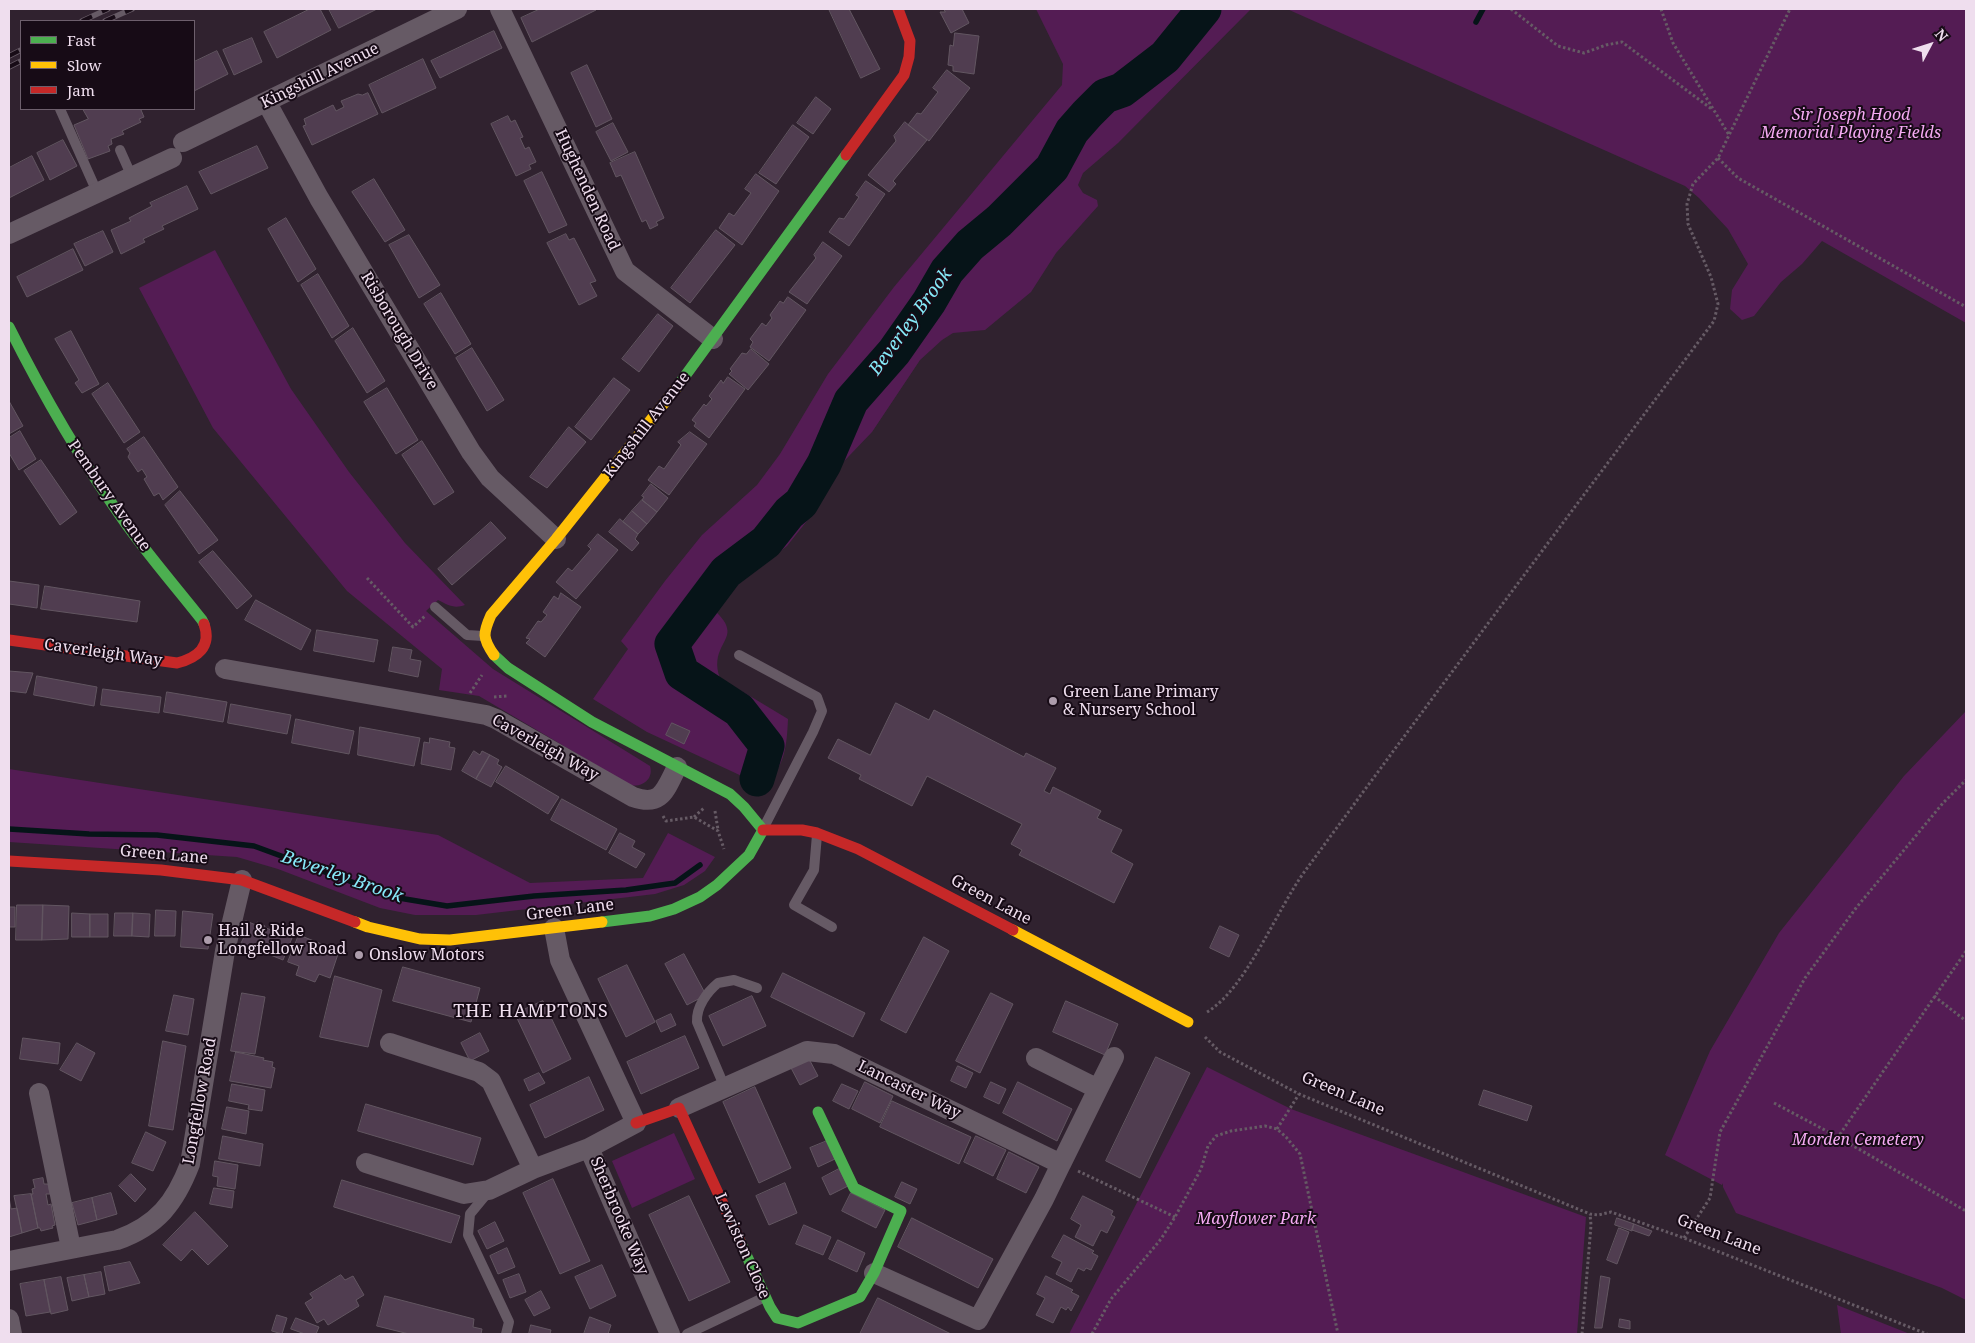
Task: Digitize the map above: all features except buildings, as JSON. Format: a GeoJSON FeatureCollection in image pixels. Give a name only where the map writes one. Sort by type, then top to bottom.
{"type":"FeatureCollection","features":[{"type":"Feature","properties":{"kind":"street","name":"Kingshill Avenue"},"geometry":{"type":"LineString","coordinates":[[132,176],[267,103],[457,9]]}},
{"type":"Feature","properties":{"kind":"street","name":"Hughenden Road"},"geometry":{"type":"LineString","coordinates":[[500,9],[625,271],[713,339]]}},
{"type":"Feature","properties":{"kind":"street","name":"Kingshill Avenue"},"geometry":{"type":"LineString","coordinates":[[484,636],[485,628],[491,615],[556,539],[660,410],[904,75],[911,46],[909,32],[898,9]]}},
{"type":"Feature","properties":{"kind":"street","name":"Risborough Drive"},"geometry":{"type":"LineString","coordinates":[[267,103],[319,198],[471,452],[490,478],[556,539]]}},
{"type":"Feature","properties":{"kind":"street"},"geometry":{"type":"LineString","coordinates":[[9,234],[132,176]]}},
{"type":"Feature","properties":{"kind":"street","name":"Pembury Avenue"},"geometry":{"type":"LineString","coordinates":[[9,327],[55,416],[72,444],[123,520],[202,620],[207,638],[202,652],[196,657]]}},
{"type":"Feature","properties":{"kind":"street"},"geometry":{"type":"LineString","coordinates":[[484,636],[495,656],[508,668],[592,722],[730,794],[744,807],[763,830]]}},
{"type":"Feature","properties":{"kind":"street","name":"Caverleigh Way"},"geometry":{"type":"LineString","coordinates":[[9,640],[177,663],[187,662],[196,657]]}},
{"type":"Feature","properties":{"kind":"street","name":"Caverleigh Way"},"geometry":{"type":"LineString","coordinates":[[225,669],[486,715],[633,797],[646,802],[653,800]]}},
{"type":"Feature","properties":{"kind":"street"},"geometry":{"type":"LineString","coordinates":[[653,800],[666,787],[677,767]]}},
{"type":"Feature","properties":{"kind":"street","name":"Green Lane"},"geometry":{"type":"LineString","coordinates":[[9,861],[161,870],[242,880],[368,927],[420,939],[450,940],[650,916],[674,909],[700,897],[738,866],[748,855],[763,830],[797,830],[817,833],[880,859],[1188,1022]]}},
{"type":"Feature","properties":{"kind":"street","name":"Longfellow Road"},"geometry":{"type":"LineString","coordinates":[[9,1261],[117,1240],[140,1230],[165,1210],[184,1180],[190,1164],[225,951],[242,880]]}},
{"type":"Feature","properties":{"kind":"street"},"geometry":{"type":"LineString","coordinates":[[554,928],[560,960],[636,1123],[679,1108]]}},
{"type":"Feature","properties":{"kind":"street"},"geometry":{"type":"LineString","coordinates":[[390,1043],[479,1072],[491,1081],[533,1169]]}},
{"type":"Feature","properties":{"kind":"street","name":"Lancaster Way"},"geometry":{"type":"LineString","coordinates":[[679,1108],[807,1051],[834,1054],[1061,1164]]}},
{"type":"Feature","properties":{"kind":"street"},"geometry":{"type":"LineString","coordinates":[[874,1272],[978,1320],[1044,1199],[1114,1057]]}},
{"type":"Feature","properties":{"kind":"street"},"geometry":{"type":"LineString","coordinates":[[1036,1058],[1098,1089]]}},
{"type":"Feature","properties":{"kind":"street"},"geometry":{"type":"LineString","coordinates":[[39,1093],[72,1248]]}},
{"type":"Feature","properties":{"kind":"street","name":"Lewiston Close"},"geometry":{"type":"LineString","coordinates":[[679,1108],[765,1296],[777,1318],[798,1323],[860,1297],[874,1272],[901,1211],[854,1188],[818,1112]]}},
{"type":"Feature","properties":{"kind":"street","name":"Sherbrooke Way"},"geometry":{"type":"LineString","coordinates":[[636,1123],[590,1148],[670,1334]]}},
{"type":"Feature","properties":{"kind":"street"},"geometry":{"type":"LineString","coordinates":[[366,1163],[464,1194],[489,1190],[533,1169],[590,1148]]}},
{"type":"Feature","properties":{"kind":"street"},"geometry":{"type":"LineString","coordinates":[[9,1318],[12,1334]]}},
{"type":"Feature","properties":{"kind":"lane"},"geometry":{"type":"LineString","coordinates":[[60,110],[97,192]]}},
{"type":"Feature","properties":{"kind":"lane"},"geometry":{"type":"LineString","coordinates":[[120,150],[132,176]]}},
{"type":"Feature","properties":{"kind":"lane"},"geometry":{"type":"LineString","coordinates":[[435,607],[466,634],[484,636]]}},
{"type":"Feature","properties":{"kind":"lane"},"geometry":{"type":"LineString","coordinates":[[739,655],[817,697],[822,711],[763,830]]}},
{"type":"Feature","properties":{"kind":"lane"},"geometry":{"type":"LineString","coordinates":[[817,833],[814,870],[794,905],[832,927]]}},
{"type":"Feature","properties":{"kind":"lane"},"geometry":{"type":"LineString","coordinates":[[725,1088],[697,1022],[696,1013],[709,992],[718,983],[734,980],[757,988]]}},
{"type":"Feature","properties":{"kind":"lane"},"geometry":{"type":"LineString","coordinates":[[489,1190],[470,1214],[468,1235],[509,1322],[506,1334]]}},
{"type":"Feature","properties":{"kind":"lane"},"geometry":{"type":"LineString","coordinates":[[687,1334],[765,1296]]}},
{"type":"Feature","properties":{"kind":"path"},"geometry":{"type":"LineString","coordinates":[[1511,9],[1558,46],[1584,53],[1606,45],[1622,42],[1712,110]]}},
{"type":"Feature","properties":{"kind":"path"},"geometry":{"type":"LineString","coordinates":[[1661,9],[1673,43],[1729,136]]}},
{"type":"Feature","properties":{"kind":"path"},"geometry":{"type":"LineString","coordinates":[[1188,1022],[1210,1010],[1223,998],[1241,976],[1308,867],[1714,321],[1718,304],[1711,277],[1688,224],[1687,204],[1693,184],[1718,158],[1790,9]]}},
{"type":"Feature","properties":{"kind":"path"},"geometry":{"type":"LineString","coordinates":[[1718,158],[1738,178],[1966,307]]}},
{"type":"Feature","properties":{"kind":"path"},"geometry":{"type":"LineString","coordinates":[[366,578],[413,627],[435,607]]}},
{"type":"Feature","properties":{"kind":"path"},"geometry":{"type":"LineString","coordinates":[[474,697],[468,696],[495,656]]}},
{"type":"Feature","properties":{"kind":"path"},"geometry":{"type":"LineString","coordinates":[[490,698],[527,694],[534,686]]}},
{"type":"Feature","properties":{"kind":"path"},"geometry":{"type":"LineString","coordinates":[[1684,1238],[1710,1198],[1720,1132],[1765,1054],[1805,978],[1856,908],[1943,803],[1966,780]]}},
{"type":"Feature","properties":{"kind":"path"},"geometry":{"type":"LineString","coordinates":[[653,800],[666,821],[694,817],[718,830]]}},
{"type":"Feature","properties":{"kind":"path"},"geometry":{"type":"LineString","coordinates":[[714,808],[724,851],[738,866]]}},
{"type":"Feature","properties":{"kind":"path"},"geometry":{"type":"LineString","coordinates":[[1838,1137],[1966,951]]}},
{"type":"Feature","properties":{"kind":"path"},"geometry":{"type":"LineString","coordinates":[[1934,996],[1966,1021]]}},
{"type":"Feature","properties":{"kind":"path","name":"Green Lane"},"geometry":{"type":"LineString","coordinates":[[1188,1022],[1220,1052],[1299,1094],[1590,1214],[1598,1215],[1611,1212],[1684,1238],[1927,1334]]}},
{"type":"Feature","properties":{"kind":"path"},"geometry":{"type":"LineString","coordinates":[[1277,1129],[1299,1094]]}},
{"type":"Feature","properties":{"kind":"path"},"geometry":{"type":"LineString","coordinates":[[1774,1103],[1966,1210]]}},
{"type":"Feature","properties":{"kind":"path"},"geometry":{"type":"LineString","coordinates":[[1092,1334],[1111,1299],[1161,1239],[1175,1217],[1201,1169],[1208,1146],[1216,1136],[1231,1131],[1265,1126],[1277,1129],[1300,1154],[1338,1334]]}},
{"type":"Feature","properties":{"kind":"path"},"geometry":{"type":"LineString","coordinates":[[1061,1164],[1175,1217]]}},
{"type":"Feature","properties":{"kind":"path"},"geometry":{"type":"LineString","coordinates":[[1582,1334],[1590,1214]]}},
{"type":"Feature","properties":{"kind":"green space"},"geometry":{"type":"Polygon","coordinates":[[[1036,9],[1251,9],[1118,143],[1083,173],[1078,185],[1083,193],[1097,200],[1098,206],[1056,253],[1031,292],[985,330],[953,333],[942,340],[920,360],[872,432],[803,504],[810,512],[810,517],[787,546],[773,557],[761,554],[754,555],[713,603],[713,609],[723,620],[727,628],[726,638],[717,661],[720,678],[788,719],[787,738],[779,766],[768,780],[759,784],[647,732],[593,699],[628,649],[621,641],[665,581],[702,535],[757,485],[780,454],[828,374],[894,287],[1062,85],[1063,64],[1036,9]]]}},
{"type":"Feature","properties":{"kind":"green space","name":"Sir Joseph Hood Memorial Playing Fields"},"geometry":{"type":"Polygon","coordinates":[[[1287,9],[1966,9],[1966,323],[1822,241],[1802,264],[1781,282],[1754,316],[1742,320],[1730,309],[1732,290],[1748,264],[1728,229],[1685,186],[1287,9]]]}},
{"type":"Feature","properties":{"kind":"green space"},"geometry":{"type":"Polygon","coordinates":[[[215,250],[291,389],[349,472],[405,543],[465,605],[448,605],[438,600],[426,611],[493,669],[650,766],[649,779],[646,782],[634,786],[630,785],[479,696],[439,690],[442,669],[347,591],[213,428],[139,288],[215,250]]]}},
{"type":"Feature","properties":{"kind":"green space","name":"Morden Cemetery"},"geometry":{"type":"Polygon","coordinates":[[[1966,711],[1966,1300],[1942,1288],[1736,1213],[1723,1187],[1723,1183],[1722,1185],[1665,1155],[1710,1051],[1779,933],[1904,776],[1966,711]]]}},
{"type":"Feature","properties":{"kind":"green space"},"geometry":{"type":"Polygon","coordinates":[[[9,769],[438,835],[530,883],[643,878],[668,833],[715,857],[705,871],[684,885],[655,894],[476,915],[415,915],[380,908],[278,869],[237,857],[9,842],[9,769]]]}},
{"type":"Feature","properties":{"kind":"green space","name":"Mayflower Park"},"geometry":{"type":"Polygon","coordinates":[[[1207,1067],[1291,1109],[1586,1217],[1577,1334],[1069,1334],[1207,1067]]]}},
{"type":"Feature","properties":{"kind":"green space"},"geometry":{"type":"Polygon","coordinates":[[[674,1133],[695,1179],[632,1208],[612,1161],[674,1133]]]}},
{"type":"Feature","properties":{"kind":"green space"},"geometry":{"type":"Polygon","coordinates":[[[1837,1305],[1910,1334],[1841,1334],[1837,1305]]]}},
{"type":"Feature","properties":{"kind":"waterway","name":"Beverley Brook"},"geometry":{"type":"LineString","coordinates":[[757,779],[767,746],[739,710],[682,673],[672,644],[726,572],[766,542],[789,513],[801,503],[824,464],[851,401],[894,352],[929,302],[947,271],[970,245],[999,221],[1052,168],[1072,131],[1087,114],[1105,96],[1122,90],[1165,57],[1204,9]]}},
{"type":"Feature","properties":{"kind":"waterway"},"geometry":{"type":"LineString","coordinates":[[1476,22],[1483,9]]}},
{"type":"Feature","properties":{"kind":"waterway","name":"Beverley Brook"},"geometry":{"type":"LineString","coordinates":[[9,829],[89,834],[157,835],[254,846],[393,897],[447,906],[534,896],[626,890],[675,883],[700,865]]}},
{"type":"Feature","properties":{"kind":"railway"},"geometry":{"type":"LineString","coordinates":[[84,20],[108,9]]}},
{"type":"Feature","properties":{"kind":"railway"},"geometry":{"type":"LineString","coordinates":[[107,20],[132,9]]}},
{"type":"Feature","properties":{"kind":"railway"},"geometry":{"type":"LineString","coordinates":[[9,56],[20,50]]}},
{"type":"Feature","properties":{"kind":"railway"},"geometry":{"type":"LineString","coordinates":[[9,67],[20,62]]}},
{"type":"Feature","properties":{"kind":"traffic: fast"},"geometry":{"type":"LineString","coordinates":[[677,387],[846,155]]}},
{"type":"Feature","properties":{"kind":"traffic: fast"},"geometry":{"type":"LineString","coordinates":[[9,327],[49,402],[92,474],[133,534],[204,624]]}},
{"type":"Feature","properties":{"kind":"traffic: fast"},"geometry":{"type":"LineString","coordinates":[[494,655],[508,668],[592,722],[730,794],[744,807],[763,830]]}},
{"type":"Feature","properties":{"kind":"traffic: fast"},"geometry":{"type":"LineString","coordinates":[[602,922],[650,916],[674,909],[700,897],[717,885],[749,855],[763,830]]}},
{"type":"Feature","properties":{"kind":"traffic: fast"},"geometry":{"type":"LineString","coordinates":[[740,1241],[770,1307],[777,1318],[798,1323],[860,1297],[874,1273],[901,1211],[854,1188],[818,1112]]}},
{"type":"Feature","properties":{"kind":"traffic: slow"},"geometry":{"type":"LineString","coordinates":[[494,655],[487,644],[485,635],[486,626],[491,615],[556,539],[677,387]]}},
{"type":"Feature","properties":{"kind":"traffic: slow"},"geometry":{"type":"LineString","coordinates":[[355,922],[368,927],[420,939],[450,940],[602,922]]}},
{"type":"Feature","properties":{"kind":"traffic: slow"},"geometry":{"type":"LineString","coordinates":[[1013,930],[1188,1022]]}},
{"type":"Feature","properties":{"kind":"traffic: jam"},"geometry":{"type":"LineString","coordinates":[[846,155],[904,75],[909,57],[910,41],[898,9]]}},
{"type":"Feature","properties":{"kind":"traffic: jam"},"geometry":{"type":"LineString","coordinates":[[9,640],[177,663],[191,658],[201,650],[206,639],[204,624]]}},
{"type":"Feature","properties":{"kind":"traffic: jam"},"geometry":{"type":"LineString","coordinates":[[763,830],[802,830],[817,833],[858,849],[1013,930]]}},
{"type":"Feature","properties":{"kind":"traffic: jam"},"geometry":{"type":"LineString","coordinates":[[9,861],[161,870],[242,880],[355,922]]}},
{"type":"Feature","properties":{"kind":"traffic: jam"},"geometry":{"type":"LineString","coordinates":[[636,1123],[679,1108],[740,1241]]}},
{"type":"Feature","properties":{"kind":"place","name":"Green Lane Primary & Nursery School"},"geometry":{"type":"Point","coordinates":[1053,701]}},
{"type":"Feature","properties":{"kind":"place","name":"Hail & Ride Longfellow Road"},"geometry":{"type":"Point","coordinates":[208,940]}},
{"type":"Feature","properties":{"kind":"place","name":"Onslow Motors"},"geometry":{"type":"Point","coordinates":[359,955]}},
{"type":"Feature","properties":{"kind":"district","name":"THE HAMPTONS"},"geometry":{"type":"Point","coordinates":[531,1012]}}]}
